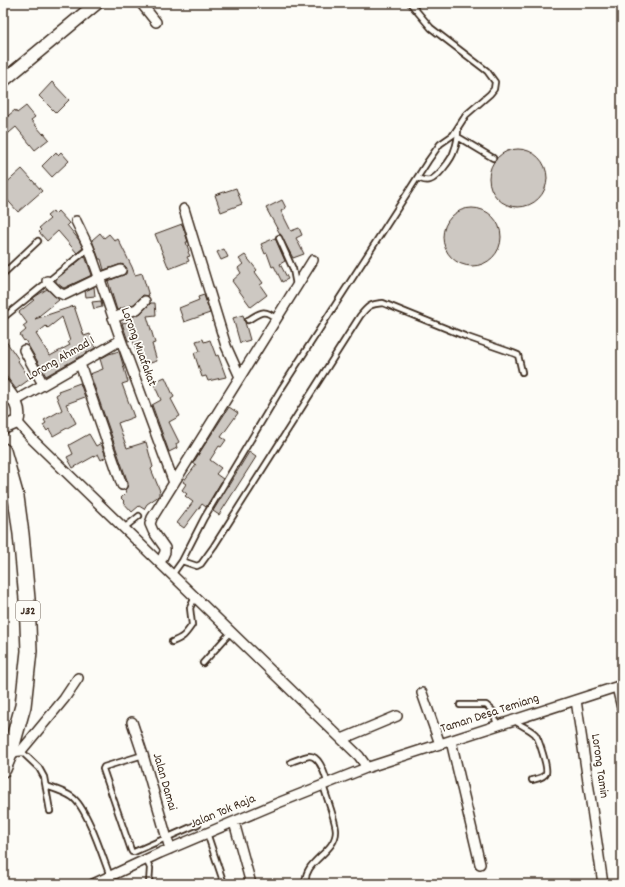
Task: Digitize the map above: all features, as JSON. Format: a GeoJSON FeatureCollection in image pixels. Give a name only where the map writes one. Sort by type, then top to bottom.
{"type":"FeatureCollection","features":[{"type":"Feature","properties":{"kind":"main road","name":"J32"},"geometry":{"type":"LineString","coordinates":[[3,451],[16,497],[21,534],[27,599],[29,650],[23,706],[15,751],[3,769]]}},
{"type":"Feature","properties":{"kind":"street"},"geometry":{"type":"LineString","coordinates":[[3,81],[97,3]]}},
{"type":"Feature","properties":{"kind":"street"},"geometry":{"type":"LineString","coordinates":[[142,3],[156,22]]}},
{"type":"Feature","properties":{"kind":"street"},"geometry":{"type":"LineString","coordinates":[[184,209],[226,346],[240,377]]}},
{"type":"Feature","properties":{"kind":"street","name":"Lorong Muafakat"},"geometry":{"type":"LineString","coordinates":[[76,221],[88,248],[174,483]]}},
{"type":"Feature","properties":{"kind":"street"},"geometry":{"type":"LineString","coordinates":[[160,563],[165,552],[165,548],[153,531],[150,524],[152,518],[313,260]]}},
{"type":"Feature","properties":{"kind":"street"},"geometry":{"type":"LineString","coordinates":[[48,281],[58,292],[64,295],[99,278],[121,270]]}},
{"type":"Feature","properties":{"kind":"street"},"geometry":{"type":"LineString","coordinates":[[113,318],[137,309],[145,301]]}},
{"type":"Feature","properties":{"kind":"street","name":"Lorong Ahmad 1"},"geometry":{"type":"LineString","coordinates":[[14,401],[121,340]]}},
{"type":"Feature","properties":{"kind":"street"},"geometry":{"type":"LineString","coordinates":[[24,350],[43,384]]}},
{"type":"Feature","properties":{"kind":"street"},"geometry":{"type":"LineString","coordinates":[[80,364],[122,485]]}},
{"type":"Feature","properties":{"kind":"street"},"geometry":{"type":"LineString","coordinates":[[3,385],[14,401],[19,412],[17,422]]}},
{"type":"Feature","properties":{"kind":"street"},"geometry":{"type":"LineString","coordinates":[[3,428],[17,422]]}},
{"type":"Feature","properties":{"kind":"street"},"geometry":{"type":"LineString","coordinates":[[17,422],[33,440],[342,739],[359,756],[366,768]]}},
{"type":"Feature","properties":{"kind":"street"},"geometry":{"type":"LineString","coordinates":[[15,751],[64,699],[78,678]]}},
{"type":"Feature","properties":{"kind":"street"},"geometry":{"type":"LineString","coordinates":[[620,686],[622,708]]}},
{"type":"Feature","properties":{"kind":"street","name":"Taman Desa Temiang"},"geometry":{"type":"LineString","coordinates":[[366,768],[620,686]]}},
{"type":"Feature","properties":{"kind":"street"},"geometry":{"type":"LineString","coordinates":[[422,693],[440,744]]}},
{"type":"Feature","properties":{"kind":"street","name":"Lorong Tamin"},"geometry":{"type":"LineString","coordinates":[[576,700],[603,884]]}},
{"type":"Feature","properties":{"kind":"street"},"geometry":{"type":"LineString","coordinates":[[342,739],[397,716]]}},
{"type":"Feature","properties":{"kind":"street","name":"Jalan Damai"},"geometry":{"type":"LineString","coordinates":[[132,722],[170,849]]}},
{"type":"Feature","properties":{"kind":"street"},"geometry":{"type":"LineString","coordinates":[[451,741],[480,864]]}},
{"type":"Feature","properties":{"kind":"street","name":"Jalan Tok Raja"},"geometry":{"type":"LineString","coordinates":[[92,884],[105,880],[146,859],[366,768]]}},
{"type":"Feature","properties":{"kind":"street"},"geometry":{"type":"LineString","coordinates":[[234,822],[250,884]]}},
{"type":"Feature","properties":{"kind":"lane"},"geometry":{"type":"LineString","coordinates":[[172,575],[182,561],[204,518],[281,389],[417,178],[440,144],[453,135],[466,115],[494,89],[495,82],[487,71],[431,28],[410,3]]}},
{"type":"Feature","properties":{"kind":"lane"},"geometry":{"type":"LineString","coordinates":[[417,178],[428,181],[432,180],[440,172],[454,153],[458,137],[458,129]]}},
{"type":"Feature","properties":{"kind":"lane"},"geometry":{"type":"LineString","coordinates":[[458,137],[493,158]]}},
{"type":"Feature","properties":{"kind":"lane"},"geometry":{"type":"LineString","coordinates":[[280,238],[293,269],[296,287]]}},
{"type":"Feature","properties":{"kind":"lane"},"geometry":{"type":"LineString","coordinates":[[3,274],[38,241]]}},
{"type":"Feature","properties":{"kind":"lane"},"geometry":{"type":"LineString","coordinates":[[3,318],[88,248]]}},
{"type":"Feature","properties":{"kind":"lane"},"geometry":{"type":"LineString","coordinates":[[182,561],[197,566],[214,546],[367,307],[373,304],[383,303],[467,337],[518,355],[522,372]]}},
{"type":"Feature","properties":{"kind":"lane"},"geometry":{"type":"LineString","coordinates":[[248,320],[260,312],[270,313],[276,319]]}},
{"type":"Feature","properties":{"kind":"lane"},"geometry":{"type":"LineString","coordinates":[[124,528],[139,516]]}},
{"type":"Feature","properties":{"kind":"lane"},"geometry":{"type":"LineString","coordinates":[[172,642],[184,636],[192,625],[190,608],[195,597]]}},
{"type":"Feature","properties":{"kind":"lane"},"geometry":{"type":"LineString","coordinates":[[203,663],[231,632]]}},
{"type":"Feature","properties":{"kind":"lane"},"geometry":{"type":"LineString","coordinates":[[460,705],[486,705],[493,711],[497,725]]}},
{"type":"Feature","properties":{"kind":"lane"},"geometry":{"type":"LineString","coordinates":[[514,720],[535,734],[547,768],[544,776],[532,780]]}},
{"type":"Feature","properties":{"kind":"lane"},"geometry":{"type":"LineString","coordinates":[[15,751],[39,768],[44,777],[50,811]]}},
{"type":"Feature","properties":{"kind":"lane"},"geometry":{"type":"LineString","coordinates":[[142,755],[104,767],[104,772],[130,850],[132,852],[198,824]]}},
{"type":"Feature","properties":{"kind":"lane"},"geometry":{"type":"LineString","coordinates":[[291,762],[308,756],[312,756],[318,762],[325,784],[335,827],[335,836],[329,847],[307,873],[306,884]]}},
{"type":"Feature","properties":{"kind":"lane"},"geometry":{"type":"LineString","coordinates":[[46,786],[73,797],[79,803],[85,814],[105,880]]}},
{"type":"Feature","properties":{"kind":"lane"},"geometry":{"type":"LineString","coordinates":[[207,834],[224,884]]}},
{"type":"Feature","properties":{"kind":"lane"},"geometry":{"type":"LineString","coordinates":[[146,859],[150,868],[149,884]]}},
{"type":"Feature","properties":{"kind":"building"},"geometry":{"type":"Polygon","coordinates":[[[52,82],[69,100],[56,113],[39,96],[52,82]]]}},
{"type":"Feature","properties":{"kind":"building"},"geometry":{"type":"Polygon","coordinates":[[[26,106],[35,117],[31,120],[49,139],[35,150],[16,127],[3,138],[3,120],[15,110],[17,113],[26,106]]]}},
{"type":"Feature","properties":{"kind":"building"},"geometry":{"type":"Polygon","coordinates":[[[512,149],[524,149],[539,157],[547,172],[547,184],[539,199],[524,207],[512,207],[497,199],[489,184],[489,172],[497,157],[512,149]]]}},
{"type":"Feature","properties":{"kind":"building"},"geometry":{"type":"Polygon","coordinates":[[[56,152],[58,155],[61,152],[69,161],[52,177],[42,166],[56,152]]]}},
{"type":"Feature","properties":{"kind":"building"},"geometry":{"type":"Polygon","coordinates":[[[22,169],[42,191],[18,212],[3,195],[3,186],[22,169]]]}},
{"type":"Feature","properties":{"kind":"building"},"geometry":{"type":"Polygon","coordinates":[[[236,188],[242,204],[221,212],[215,195],[236,188]]]}},
{"type":"Feature","properties":{"kind":"building"},"geometry":{"type":"Polygon","coordinates":[[[282,200],[286,208],[281,211],[291,231],[299,228],[302,235],[296,238],[304,254],[293,258],[266,208],[282,200]]]}},
{"type":"Feature","properties":{"kind":"building"},"geometry":{"type":"Polygon","coordinates":[[[466,208],[478,208],[493,216],[501,231],[501,243],[493,258],[478,266],[466,266],[451,258],[443,243],[443,231],[451,216],[466,208]]]}},
{"type":"Feature","properties":{"kind":"building"},"geometry":{"type":"Polygon","coordinates":[[[53,211],[55,214],[58,211],[69,223],[67,225],[79,240],[83,248],[77,253],[58,231],[47,241],[39,232],[41,230],[39,228],[50,219],[47,216],[53,211]]]}},
{"type":"Feature","properties":{"kind":"building"},"geometry":{"type":"Polygon","coordinates":[[[182,224],[188,242],[186,242],[190,256],[187,257],[189,261],[169,269],[155,234],[182,224]]]}},
{"type":"Feature","properties":{"kind":"building"},"geometry":{"type":"Polygon","coordinates":[[[100,233],[104,238],[109,234],[115,241],[118,239],[135,275],[142,273],[149,296],[143,295],[134,304],[117,310],[108,281],[126,274],[127,268],[122,264],[104,270],[101,259],[99,259],[92,240],[100,233]]]}},
{"type":"Feature","properties":{"kind":"building"},"geometry":{"type":"Polygon","coordinates":[[[275,238],[285,261],[280,264],[288,279],[282,282],[274,266],[272,267],[267,253],[265,254],[261,244],[275,238]]]}},
{"type":"Feature","properties":{"kind":"building"},"geometry":{"type":"Polygon","coordinates":[[[224,249],[228,257],[221,260],[217,252],[224,249]]]}},
{"type":"Feature","properties":{"kind":"building"},"geometry":{"type":"Polygon","coordinates":[[[245,255],[257,270],[255,272],[263,283],[260,285],[267,295],[251,307],[232,281],[241,273],[238,268],[243,264],[239,259],[245,255]]]}},
{"type":"Feature","properties":{"kind":"building"},"geometry":{"type":"Polygon","coordinates":[[[85,256],[92,275],[64,288],[56,282],[56,279],[85,256]]]}},
{"type":"Feature","properties":{"kind":"building"},"geometry":{"type":"Polygon","coordinates":[[[94,287],[95,296],[86,297],[85,291],[94,287]]]}},
{"type":"Feature","properties":{"kind":"building"},"geometry":{"type":"Polygon","coordinates":[[[47,289],[59,300],[35,319],[74,306],[84,336],[90,334],[95,348],[46,376],[25,340],[24,341],[20,335],[26,330],[23,326],[27,323],[19,312],[34,300],[33,298],[47,289]],[[62,317],[48,328],[46,326],[36,334],[50,356],[70,345],[68,342],[70,341],[62,317]]]}},
{"type":"Feature","properties":{"kind":"building"},"geometry":{"type":"Polygon","coordinates":[[[204,295],[210,313],[184,322],[179,308],[199,300],[198,297],[204,295]]]}},
{"type":"Feature","properties":{"kind":"building"},"geometry":{"type":"Polygon","coordinates":[[[101,301],[102,307],[94,309],[92,302],[101,301]]]}},
{"type":"Feature","properties":{"kind":"building"},"geometry":{"type":"Polygon","coordinates":[[[151,303],[155,303],[156,315],[147,316],[155,343],[152,344],[157,361],[140,366],[133,340],[128,341],[122,323],[127,322],[127,319],[141,313],[151,303]]]}},
{"type":"Feature","properties":{"kind":"building"},"geometry":{"type":"Polygon","coordinates":[[[243,315],[250,340],[240,343],[233,318],[243,315]]]}},
{"type":"Feature","properties":{"kind":"building"},"geometry":{"type":"Polygon","coordinates":[[[3,337],[30,379],[16,389],[3,372],[3,337]]]}},
{"type":"Feature","properties":{"kind":"building"},"geometry":{"type":"Polygon","coordinates":[[[203,339],[204,342],[210,340],[216,356],[218,355],[226,377],[208,381],[206,376],[202,377],[194,353],[200,351],[196,341],[203,339]]]}},
{"type":"Feature","properties":{"kind":"building"},"geometry":{"type":"Polygon","coordinates":[[[119,351],[128,382],[122,384],[134,417],[118,423],[127,448],[146,442],[153,467],[151,469],[160,491],[159,496],[147,504],[144,509],[139,506],[132,512],[121,498],[126,493],[125,490],[128,483],[90,374],[103,369],[100,359],[119,351]]]}},
{"type":"Feature","properties":{"kind":"building"},"geometry":{"type":"Polygon","coordinates":[[[165,377],[174,397],[171,399],[180,416],[169,422],[179,442],[176,444],[177,448],[169,452],[152,405],[161,400],[153,382],[165,377]]]}},
{"type":"Feature","properties":{"kind":"building"},"geometry":{"type":"Polygon","coordinates":[[[80,383],[85,397],[66,404],[76,423],[53,436],[49,429],[47,431],[43,425],[46,423],[44,420],[62,410],[56,395],[59,393],[58,391],[80,383]]]}},
{"type":"Feature","properties":{"kind":"building"},"geometry":{"type":"Polygon","coordinates":[[[229,407],[238,413],[221,437],[226,440],[221,447],[219,446],[210,460],[221,468],[216,474],[223,479],[206,507],[202,504],[184,528],[177,523],[193,502],[185,496],[187,494],[182,490],[186,484],[183,482],[196,465],[193,463],[229,407]]]}},
{"type":"Feature","properties":{"kind":"building"},"geometry":{"type":"Polygon","coordinates":[[[89,434],[96,446],[101,443],[106,457],[101,460],[98,454],[73,468],[67,457],[73,454],[69,445],[89,434]]]}},
{"type":"Feature","properties":{"kind":"building"},"geometry":{"type":"Polygon","coordinates":[[[249,452],[256,457],[219,515],[213,511],[249,452]]]}}]}
